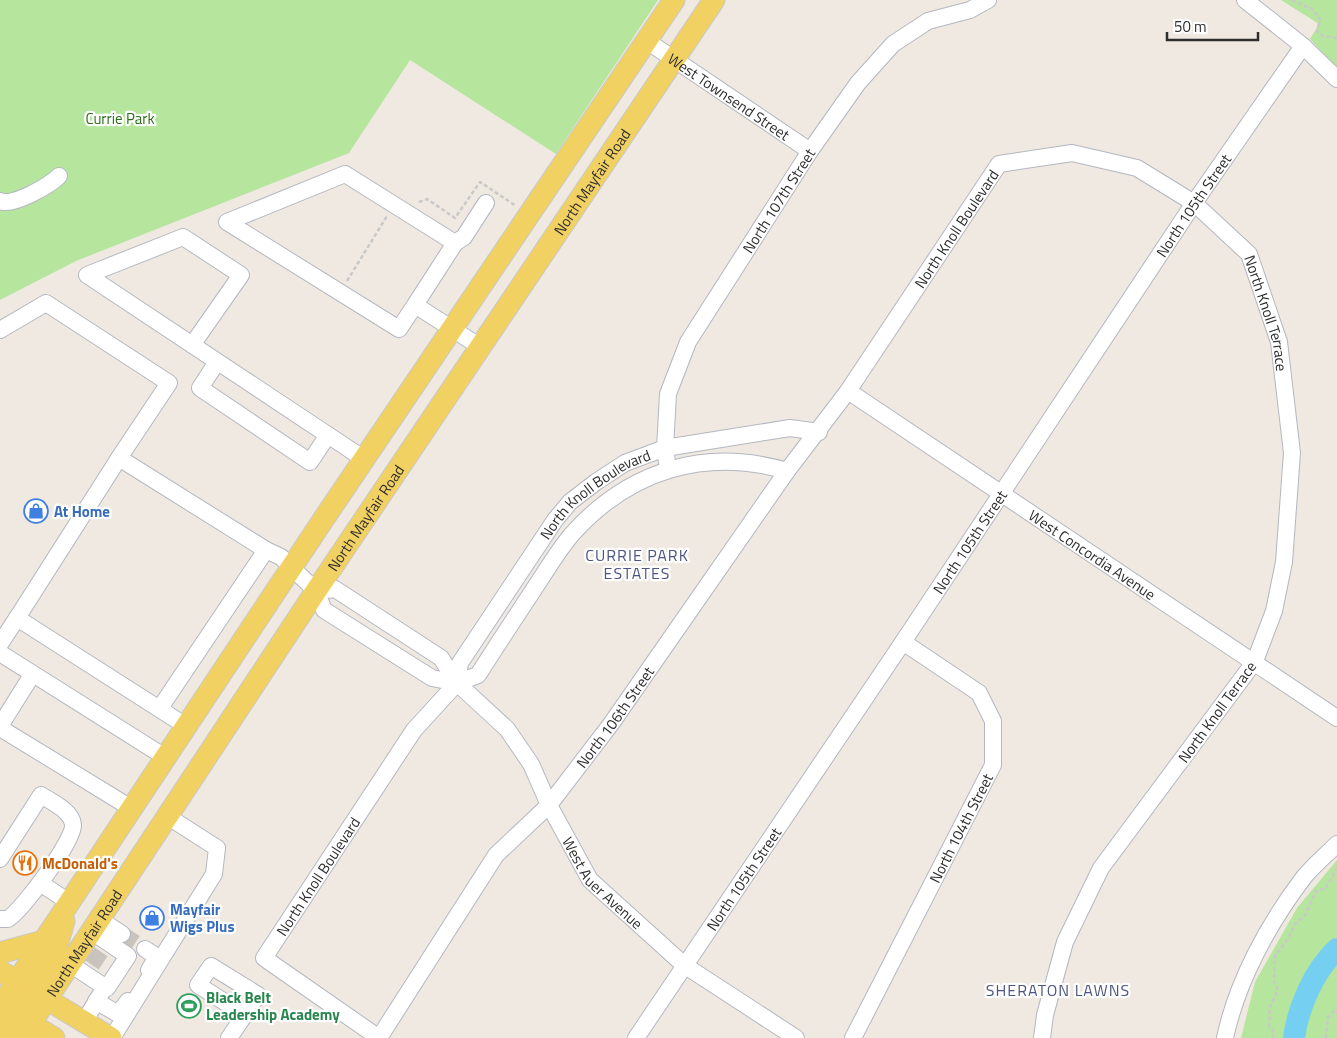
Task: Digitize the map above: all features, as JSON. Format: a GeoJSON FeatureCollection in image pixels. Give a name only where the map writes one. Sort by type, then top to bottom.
{"type":"FeatureCollection","features":[{"type":"Feature","properties":{"kind":"main road"},"geometry":{"type":"LineString","coordinates":[[8,976],[43,941],[451,328],[674,0]]}},
{"type":"Feature","properties":{"kind":"main road","name":"North Mayfair Road"},"geometry":{"type":"LineString","coordinates":[[41,996],[91,973],[167,816],[316,591],[482,348],[714,0]]}},
{"type":"Feature","properties":{"kind":"main road"},"geometry":{"type":"LineString","coordinates":[[26,1031],[41,996],[69,902]]}},
{"type":"Feature","properties":{"kind":"main road"},"geometry":{"type":"LineString","coordinates":[[0,953],[43,941]]}},
{"type":"Feature","properties":{"kind":"main road"},"geometry":{"type":"LineString","coordinates":[[8,976],[112,1038]]}},
{"type":"Feature","properties":{"kind":"main road"},"geometry":{"type":"LineString","coordinates":[[3,1007],[16,999],[8,976]]}},
{"type":"Feature","properties":{"kind":"main road"},"geometry":{"type":"LineString","coordinates":[[3,1007],[26,1031],[54,1038]]}},
{"type":"Feature","properties":{"kind":"main road"},"geometry":{"type":"LineString","coordinates":[[0,1038],[3,1007]]}},
{"type":"Feature","properties":{"kind":"street","name":"North 107th Street"},"geometry":{"type":"LineString","coordinates":[[668,469],[665,448],[668,394],[688,342],[810,151],[858,83],[893,44],[928,21],[970,10],[988,0]]}},
{"type":"Feature","properties":{"kind":"street"},"geometry":{"type":"LineString","coordinates":[[1245,0],[1303,46],[1337,79]]}},
{"type":"Feature","properties":{"kind":"street","name":"West Townsend Street"},"geometry":{"type":"LineString","coordinates":[[646,40],[810,151]]}},
{"type":"Feature","properties":{"kind":"street","name":"North 105th Street"},"geometry":{"type":"LineString","coordinates":[[636,1038],[904,642],[1194,203],[1303,46]]}},
{"type":"Feature","properties":{"kind":"street","name":"North Knoll Boulevard"},"geometry":{"type":"LineString","coordinates":[[848,391],[999,164],[1072,153],[1137,168],[1194,203]]}},
{"type":"Feature","properties":{"kind":"street"},"geometry":{"type":"LineString","coordinates":[[455,243],[344,174],[227,222],[399,329],[455,243],[464,237],[486,203]]}},
{"type":"Feature","properties":{"kind":"street"},"geometry":{"type":"LineString","coordinates":[[0,201],[4,203],[20,199],[46,187],[58,176]]}},
{"type":"Feature","properties":{"kind":"street","name":"North Knoll Terrace"},"geometry":{"type":"LineString","coordinates":[[1042,1038],[1045,1015],[1065,942],[1101,868],[1255,661],[1274,611],[1284,562],[1292,453],[1279,342],[1249,254],[1194,203]]}},
{"type":"Feature","properties":{"kind":"street"},"geometry":{"type":"LineString","coordinates":[[192,346],[241,275],[183,237],[87,275],[192,346],[364,459]]}},
{"type":"Feature","properties":{"kind":"street"},"geometry":{"type":"LineString","coordinates":[[0,329],[46,303],[169,383],[0,644]]}},
{"type":"Feature","properties":{"kind":"street"},"geometry":{"type":"LineString","coordinates":[[415,305],[482,348]]}},
{"type":"Feature","properties":{"kind":"street"},"geometry":{"type":"LineString","coordinates":[[217,362],[200,388],[310,462],[328,435]]}},
{"type":"Feature","properties":{"kind":"street","name":"North 106th Street"},"geometry":{"type":"LineString","coordinates":[[379,1038],[496,855],[549,805],[611,724],[787,471],[819,432],[848,391]]}},
{"type":"Feature","properties":{"kind":"street","name":"West Concordia Avenue"},"geometry":{"type":"LineString","coordinates":[[848,391],[1000,494],[1255,661],[1337,718]]}},
{"type":"Feature","properties":{"kind":"street","name":"North Knoll Boulevard"},"geometry":{"type":"LineString","coordinates":[[457,683],[460,663],[540,541],[570,502],[596,482],[625,463],[665,448],[790,428],[819,432]]}},
{"type":"Feature","properties":{"kind":"street","name":"West Auer Avenue"},"geometry":{"type":"LineString","coordinates":[[119,458],[266,550],[281,557],[316,591],[324,610],[432,678],[457,683]]}},
{"type":"Feature","properties":{"kind":"street","name":"North Knoll Boulevard"},"geometry":{"type":"LineString","coordinates":[[379,1038],[264,958],[414,730],[457,683],[478,675],[557,555],[589,517],[634,484],[668,469],[694,464],[748,461],[787,471]]}},
{"type":"Feature","properties":{"kind":"street"},"geometry":{"type":"LineString","coordinates":[[160,708],[266,550]]}},
{"type":"Feature","properties":{"kind":"street","name":"West Auer Avenue"},"geometry":{"type":"LineString","coordinates":[[316,591],[335,589],[440,658],[457,683],[489,711],[520,746],[540,780],[549,805],[590,880],[684,965],[796,1038]]}},
{"type":"Feature","properties":{"kind":"street"},"geometry":{"type":"LineString","coordinates":[[17,618],[186,726]]}},
{"type":"Feature","properties":{"kind":"street","name":"North 104th Street"},"geometry":{"type":"LineString","coordinates":[[852,1038],[993,765],[993,721],[979,693],[904,642]]}},
{"type":"Feature","properties":{"kind":"street"},"geometry":{"type":"LineString","coordinates":[[0,653],[165,758]]}},
{"type":"Feature","properties":{"kind":"street"},"geometry":{"type":"LineString","coordinates":[[32,675],[0,727],[131,808]]}},
{"type":"Feature","properties":{"kind":"street"},"geometry":{"type":"LineString","coordinates":[[0,859],[41,794],[70,816],[73,827],[67,842],[40,883],[16,914],[8,919],[0,919]]}},
{"type":"Feature","properties":{"kind":"street"},"geometry":{"type":"LineString","coordinates":[[112,1038],[214,874],[217,848],[167,816]]}},
{"type":"Feature","properties":{"kind":"street"},"geometry":{"type":"LineString","coordinates":[[1225,1038],[1230,1016],[1262,941],[1305,876],[1337,844]]}},
{"type":"Feature","properties":{"kind":"street"},"geometry":{"type":"LineString","coordinates":[[40,883],[69,902]]}},
{"type":"Feature","properties":{"kind":"street"},"geometry":{"type":"LineString","coordinates":[[91,973],[107,988],[128,956],[108,938]]}},
{"type":"Feature","properties":{"kind":"street"},"geometry":{"type":"LineString","coordinates":[[96,1001],[118,1014],[120,1013],[157,957],[145,949]]}},
{"type":"Feature","properties":{"kind":"street"},"geometry":{"type":"LineString","coordinates":[[84,1022],[96,1001],[91,973]]}},
{"type":"Feature","properties":{"kind":"street"},"geometry":{"type":"LineString","coordinates":[[230,1038],[245,1015]]}},
{"type":"Feature","properties":{"kind":"path"},"geometry":{"type":"LineString","coordinates":[[1292,0],[1312,9],[1320,18],[1317,32],[1323,36],[1337,38]]}},
{"type":"Feature","properties":{"kind":"path"},"geometry":{"type":"LineString","coordinates":[[412,200],[420,203],[427,199],[455,218],[480,182],[516,206]]}},
{"type":"Feature","properties":{"kind":"path"},"geometry":{"type":"LineString","coordinates":[[340,292],[394,205]]}},
{"type":"Feature","properties":{"kind":"path"},"geometry":{"type":"LineString","coordinates":[[1272,1038],[1274,1032],[1269,1026],[1270,1007],[1278,990],[1274,982],[1275,956],[1288,939],[1295,924],[1305,915],[1316,891],[1325,889],[1337,868]]}},
{"type":"Feature","properties":{"kind":"path"},"geometry":{"type":"LineString","coordinates":[[1326,1038],[1328,1017],[1337,1008]]}},
{"type":"Feature","properties":{"kind":"green space","name":"Currie Park"},"geometry":{"type":"Polygon","coordinates":[[[0,0],[658,0],[556,154],[410,60],[349,153],[76,261],[0,300],[0,0]]]}},
{"type":"Feature","properties":{"kind":"green space"},"geometry":{"type":"Polygon","coordinates":[[[1281,0],[1337,0],[1337,68],[1310,39],[1319,24],[1281,0]]]}},
{"type":"Feature","properties":{"kind":"green space"},"geometry":{"type":"Polygon","coordinates":[[[1337,860],[1337,1038],[1241,1038],[1255,982],[1297,908],[1337,860]]]}},
{"type":"Feature","properties":{"kind":"waterway"},"geometry":{"type":"LineString","coordinates":[[1294,1038],[1299,1014],[1308,990],[1321,968],[1337,949]]}},
{"type":"Feature","properties":{"kind":"tunnel"},"geometry":{"type":"LineString","coordinates":[[122,934],[145,949]]}},
{"type":"Feature","properties":{"kind":"tunnel"},"geometry":{"type":"LineString","coordinates":[[92,965],[105,946]]}},
{"type":"Feature","properties":{"kind":"place","name":"At Home"},"geometry":{"type":"Point","coordinates":[36,511]}},
{"type":"Feature","properties":{"kind":"place","name":"McDonald's"},"geometry":{"type":"Point","coordinates":[25,863]}},
{"type":"Feature","properties":{"kind":"place","name":"Mayfair Wigs Plus"},"geometry":{"type":"Point","coordinates":[152,918]}},
{"type":"Feature","properties":{"kind":"place","name":"Black Belt Leadership Academy"},"geometry":{"type":"Point","coordinates":[189,1006]}},
{"type":"Feature","properties":{"kind":"district","name":"CURRIE PARK ESTATES"},"geometry":{"type":"Point","coordinates":[637,564]}},
{"type":"Feature","properties":{"kind":"district","name":"SHERATON LAWNS"},"geometry":{"type":"Point","coordinates":[1058,990]}}]}
